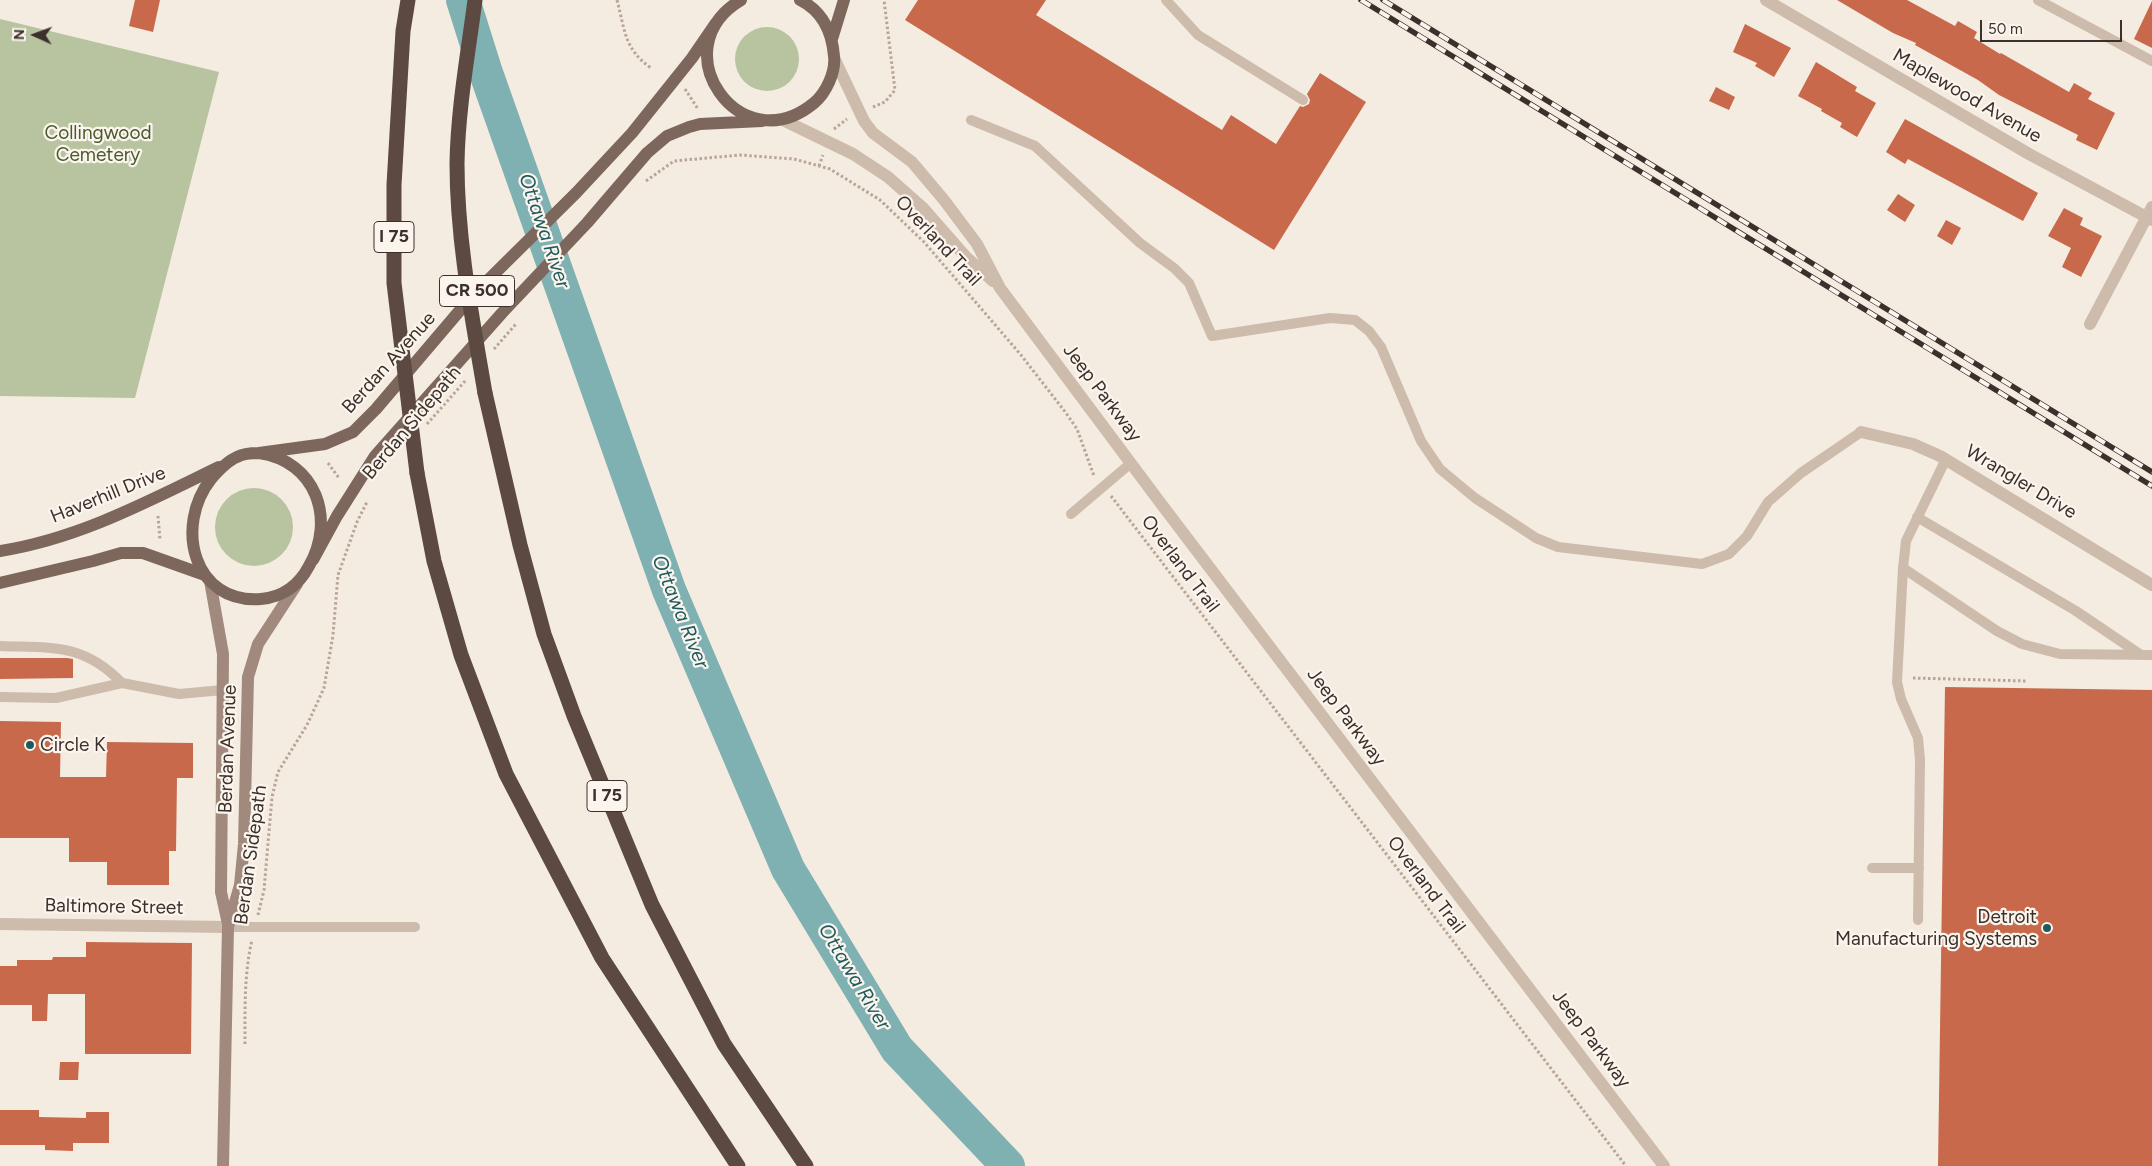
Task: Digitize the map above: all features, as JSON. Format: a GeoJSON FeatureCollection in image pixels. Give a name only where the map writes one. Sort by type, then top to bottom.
{"type":"FeatureCollection","features":[{"type":"Feature","properties":{"kind":"highway","name":"I 75"},"geometry":{"type":"LineString","coordinates":[[408,0],[403,31],[394,185],[394,283],[417,473],[434,561],[461,655],[506,774],[602,958],[738,1166]]}},
{"type":"Feature","properties":{"kind":"highway","name":"I 75"},"geometry":{"type":"LineString","coordinates":[[475,0],[464,80],[457,161],[462,239],[485,393],[520,545],[544,634],[574,716],[652,905],[724,1044],[806,1166]]}},
{"type":"Feature","properties":{"kind":"main road"},"geometry":{"type":"LineString","coordinates":[[741,0],[730,7],[716,23],[708,43],[706,64],[712,84],[725,102],[742,114],[762,120]]}},
{"type":"Feature","properties":{"kind":"main road"},"geometry":{"type":"LineString","coordinates":[[313,560],[318,546],[321,518],[310,481],[292,464],[281,458],[260,453],[238,456],[226,464],[207,485],[199,498],[193,520],[192,538],[194,550],[215,588],[227,594],[252,599],[276,595],[297,584],[313,560],[354,486],[375,456],[587,223],[647,153],[667,136],[679,130],[700,124],[783,120],[803,112],[819,99],[830,80],[835,60],[832,39],[823,19],[808,4],[800,0]]}},
{"type":"Feature","properties":{"kind":"main road"},"geometry":{"type":"LineString","coordinates":[[832,39],[844,0]]}},
{"type":"Feature","properties":{"kind":"main road","name":"Berdan Avenue"},"geometry":{"type":"LineString","coordinates":[[260,453],[325,444],[353,432],[376,409],[473,295],[576,194],[664,94],[716,23]]}},
{"type":"Feature","properties":{"kind":"main road","name":"Haverhill Drive"},"geometry":{"type":"LineString","coordinates":[[0,551],[72,532],[122,514],[226,464]]}},
{"type":"Feature","properties":{"kind":"main road"},"geometry":{"type":"LineString","coordinates":[[0,583],[93,562],[121,553],[143,554],[208,578]]}},
{"type":"Feature","properties":{"kind":"main road","name":"Berdan Avenue"},"geometry":{"type":"LineString","coordinates":[[208,578],[223,654],[221,892],[228,927],[223,1166]]}},
{"type":"Feature","properties":{"kind":"main road","name":"Berdan Avenue"},"geometry":{"type":"LineString","coordinates":[[228,927],[240,885],[244,844],[248,677],[258,644],[297,584]]}},
{"type":"Feature","properties":{"kind":"street","name":"Maplewood Avenue"},"geometry":{"type":"LineString","coordinates":[[1766,0],[2029,154],[2150,215]]}},
{"type":"Feature","properties":{"kind":"street","name":"Jeep Parkway"},"geometry":{"type":"LineString","coordinates":[[835,60],[860,113],[874,133],[912,162],[944,200],[977,244],[1000,288],[1130,463],[1664,1166]]}},
{"type":"Feature","properties":{"kind":"street","name":"Jeep Parkway"},"geometry":{"type":"LineString","coordinates":[[783,120],[853,154],[888,177],[923,208],[966,257],[1000,288]]}},
{"type":"Feature","properties":{"kind":"street"},"geometry":{"type":"LineString","coordinates":[[2090,324],[2150,215]]}},
{"type":"Feature","properties":{"kind":"street","name":"Wrangler Drive"},"geometry":{"type":"LineString","coordinates":[[1861,432],[1913,444],[1946,459],[2152,585]]}},
{"type":"Feature","properties":{"kind":"street","name":"Baltimore Street"},"geometry":{"type":"LineString","coordinates":[[0,924],[228,927]]}},
{"type":"Feature","properties":{"kind":"lane"},"geometry":{"type":"LineString","coordinates":[[1166,0],[1198,35],[1303,100]]}},
{"type":"Feature","properties":{"kind":"lane"},"geometry":{"type":"LineString","coordinates":[[2038,0],[2152,60]]}},
{"type":"Feature","properties":{"kind":"lane"},"geometry":{"type":"LineString","coordinates":[[971,120],[1035,146],[1140,243],[1174,268],[1189,283],[1212,336],[1330,318],[1355,320],[1369,331],[1381,347],[1421,441],[1440,469],[1483,503],[1536,538],[1558,547],[1702,564],[1729,554],[1747,536],[1768,502],[1801,472],[1861,432]]}},
{"type":"Feature","properties":{"kind":"lane"},"geometry":{"type":"LineString","coordinates":[[1918,920],[1920,760],[1918,738],[1901,699],[1897,682],[1903,552],[1917,516],[1946,459]]}},
{"type":"Feature","properties":{"kind":"lane"},"geometry":{"type":"LineString","coordinates":[[1071,514],[1130,463]]}},
{"type":"Feature","properties":{"kind":"lane"},"geometry":{"type":"LineString","coordinates":[[1917,516],[2076,612],[2140,655]]}},
{"type":"Feature","properties":{"kind":"lane"},"geometry":{"type":"LineString","coordinates":[[1903,568],[1997,631],[2022,644],[2060,654],[2152,655]]}},
{"type":"Feature","properties":{"kind":"lane"},"geometry":{"type":"LineString","coordinates":[[0,646],[48,647],[76,651],[106,667],[122,683]]}},
{"type":"Feature","properties":{"kind":"lane"},"geometry":{"type":"LineString","coordinates":[[0,697],[56,698],[122,683],[179,694],[223,690]]}},
{"type":"Feature","properties":{"kind":"lane"},"geometry":{"type":"LineString","coordinates":[[1872,868],[1919,868]]}},
{"type":"Feature","properties":{"kind":"lane"},"geometry":{"type":"LineString","coordinates":[[228,927],[415,927]]}},
{"type":"Feature","properties":{"kind":"path"},"geometry":{"type":"LineString","coordinates":[[617,0],[631,49],[638,58],[651,68]]}},
{"type":"Feature","properties":{"kind":"path"},"geometry":{"type":"LineString","coordinates":[[645,182],[652,174],[674,161],[704,157],[794,158],[819,166],[831,132],[840,122],[885,102],[895,90],[884,0]]}},
{"type":"Feature","properties":{"kind":"path"},"geometry":{"type":"LineString","coordinates":[[685,88],[698,109]]}},
{"type":"Feature","properties":{"kind":"path","name":"Overland Trail"},"geometry":{"type":"LineString","coordinates":[[819,166],[830,169],[880,200],[924,242],[1015,348],[1077,429],[1094,476],[1626,1166]]}},
{"type":"Feature","properties":{"kind":"path"},"geometry":{"type":"LineString","coordinates":[[492,352],[517,322]]}},
{"type":"Feature","properties":{"kind":"path","name":"Berdan Sidepath"},"geometry":{"type":"LineString","coordinates":[[425,426],[472,374]]}},
{"type":"Feature","properties":{"kind":"path"},"geometry":{"type":"LineString","coordinates":[[328,463],[339,478]]}},
{"type":"Feature","properties":{"kind":"path","name":"Berdan Sidepath"},"geometry":{"type":"LineString","coordinates":[[245,1044],[248,956],[264,890],[272,797],[278,772],[307,725],[324,688],[333,635],[338,574],[357,522],[370,495]]}},
{"type":"Feature","properties":{"kind":"path"},"geometry":{"type":"LineString","coordinates":[[158,516],[160,540]]}},
{"type":"Feature","properties":{"kind":"path"},"geometry":{"type":"LineString","coordinates":[[1913,678],[2026,680]]}},
{"type":"Feature","properties":{"kind":"green space","name":"Collingwood Cemetery"},"geometry":{"type":"Polygon","coordinates":[[[0,19],[219,72],[135,398],[0,396],[0,19]]]}},
{"type":"Feature","properties":{"kind":"green space"},"geometry":{"type":"Polygon","coordinates":[[[761,27],[773,27],[790,36],[797,47],[799,59],[797,71],[790,82],[773,91],[761,91],[749,86],[740,77],[735,65],[735,53],[740,41],[749,32],[761,27]]]}},
{"type":"Feature","properties":{"kind":"green space"},"geometry":{"type":"Polygon","coordinates":[[[254,488],[269,491],[286,505],[290,512],[293,527],[290,542],[276,559],[269,563],[254,566],[239,563],[222,549],[218,542],[215,527],[218,512],[232,495],[239,491],[254,488]]]}},
{"type":"Feature","properties":{"kind":"building"},"geometry":{"type":"Polygon","coordinates":[[[135,0],[160,0],[153,32],[129,26],[135,0]]]}},
{"type":"Feature","properties":{"kind":"building"},"geometry":{"type":"Polygon","coordinates":[[[918,0],[1046,0],[1036,15],[1222,130],[1231,115],[1276,144],[1300,106],[1303,107],[1309,104],[1310,100],[1307,94],[1320,73],[1366,102],[1274,250],[905,20],[918,0]]]}},
{"type":"Feature","properties":{"kind":"building"},"geometry":{"type":"Polygon","coordinates":[[[1837,0],[1907,0],[1955,26],[1958,21],[1977,32],[1974,38],[2069,92],[2074,83],[2092,93],[2088,99],[2115,113],[2097,150],[2076,140],[2078,135],[1999,95],[1978,80],[1915,45],[1916,43],[1893,33],[1837,0]]]}},
{"type":"Feature","properties":{"kind":"building"},"geometry":{"type":"Polygon","coordinates":[[[2152,1],[2152,48],[2134,39],[2152,1]]]}},
{"type":"Feature","properties":{"kind":"building"},"geometry":{"type":"Polygon","coordinates":[[[1745,24],[1791,48],[1774,77],[1755,66],[1757,63],[1733,52],[1745,24]]]}},
{"type":"Feature","properties":{"kind":"building"},"geometry":{"type":"Polygon","coordinates":[[[1816,62],[1857,87],[1855,91],[1876,103],[1857,137],[1840,127],[1842,123],[1821,111],[1822,109],[1798,96],[1816,62]]]}},
{"type":"Feature","properties":{"kind":"building"},"geometry":{"type":"Polygon","coordinates":[[[1716,87],[1735,97],[1729,110],[1709,101],[1716,87]]]}},
{"type":"Feature","properties":{"kind":"building"},"geometry":{"type":"Polygon","coordinates":[[[1905,119],[2038,193],[2023,221],[1908,159],[1905,164],[1886,152],[1905,119]]]}},
{"type":"Feature","properties":{"kind":"building"},"geometry":{"type":"Polygon","coordinates":[[[1898,194],[1915,205],[1905,222],[1887,210],[1898,194]]]}},
{"type":"Feature","properties":{"kind":"building"},"geometry":{"type":"Polygon","coordinates":[[[2064,208],[2083,218],[2080,225],[2102,236],[2081,277],[2062,267],[2071,248],[2048,236],[2064,208]]]}},
{"type":"Feature","properties":{"kind":"building"},"geometry":{"type":"Polygon","coordinates":[[[1946,220],[1961,228],[1952,245],[1937,236],[1946,220]]]}},
{"type":"Feature","properties":{"kind":"building","name":"Circle K"},"geometry":{"type":"Polygon","coordinates":[[[0,658],[73,659],[73,678],[0,679],[0,658]]]}},
{"type":"Feature","properties":{"kind":"building","name":"Detroit Manufacturing Systems"},"geometry":{"type":"Polygon","coordinates":[[[1945,687],[2152,690],[2152,1166],[1938,1166],[1945,687]]]}},
{"type":"Feature","properties":{"kind":"building"},"geometry":{"type":"Polygon","coordinates":[[[0,721],[61,722],[60,777],[106,777],[107,742],[193,743],[193,778],[177,778],[176,851],[169,851],[169,885],[107,885],[107,862],[69,862],[69,838],[0,838],[0,721]]]}},
{"type":"Feature","properties":{"kind":"building"},"geometry":{"type":"Polygon","coordinates":[[[86,942],[192,943],[191,1054],[85,1054],[85,994],[48,994],[47,1021],[32,1021],[32,1005],[0,1005],[0,966],[17,966],[17,960],[52,960],[53,957],[86,957],[86,942]]]}},
{"type":"Feature","properties":{"kind":"building"},"geometry":{"type":"Polygon","coordinates":[[[60,1062],[79,1062],[78,1080],[59,1080],[60,1062]]]}},
{"type":"Feature","properties":{"kind":"building"},"geometry":{"type":"Polygon","coordinates":[[[0,1110],[39,1110],[39,1117],[86,1118],[86,1112],[109,1112],[109,1143],[73,1143],[73,1151],[45,1150],[45,1145],[0,1145],[0,1110]]]}},
{"type":"Feature","properties":{"kind":"waterway","name":"Ottawa River"},"geometry":{"type":"LineString","coordinates":[[463,0],[486,73],[669,590],[788,869],[897,1049],[1008,1166]]}},
{"type":"Feature","properties":{"kind":"railway"},"geometry":{"type":"LineString","coordinates":[[1361,0],[2152,486]]}},
{"type":"Feature","properties":{"kind":"railway"},"geometry":{"type":"LineString","coordinates":[[1383,0],[2152,472]]}},
{"type":"Feature","properties":{"kind":"place","name":"Circle K"},"geometry":{"type":"Point","coordinates":[30,745]}},
{"type":"Feature","properties":{"kind":"place","name":"Detroit Manufacturing Systems"},"geometry":{"type":"Point","coordinates":[2047,928]}}]}
